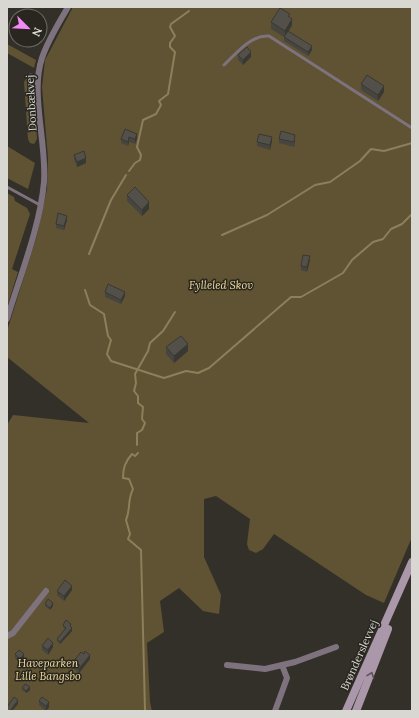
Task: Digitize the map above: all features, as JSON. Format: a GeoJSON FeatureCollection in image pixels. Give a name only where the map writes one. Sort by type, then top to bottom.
{"type":"FeatureCollection","features":[{"type":"Feature","properties":{"kind":"main road","name":"Brønderslevvej"},"geometry":{"type":"LineString","coordinates":[[346,711],[393,609],[412,562]]}},
{"type":"Feature","properties":{"kind":"main road","name":"Brønderslevvej"},"geometry":{"type":"LineString","coordinates":[[356,711],[390,622],[393,609]]}},
{"type":"Feature","properties":{"kind":"street","name":"Donbækvej"},"geometry":{"type":"LineString","coordinates":[[7,319],[33,235],[44,184],[45,162],[38,93],[38,74],[42,58],[50,40],[68,7]]}},
{"type":"Feature","properties":{"kind":"street"},"geometry":{"type":"LineString","coordinates":[[7,636],[13,633],[46,591]]}},
{"type":"Feature","properties":{"kind":"street"},"geometry":{"type":"LineString","coordinates":[[227,665],[265,669],[282,665],[336,647]]}},
{"type":"Feature","properties":{"kind":"street"},"geometry":{"type":"LineString","coordinates":[[275,711],[287,678],[282,665]]}},
{"type":"Feature","properties":{"kind":"lane"},"geometry":{"type":"LineString","coordinates":[[224,65],[246,44],[260,36],[269,36],[412,128]]}},
{"type":"Feature","properties":{"kind":"lane"},"geometry":{"type":"LineString","coordinates":[[7,187],[40,205]]}},
{"type":"Feature","properties":{"kind":"green space","name":"Fylleled Skov"},"geometry":{"type":"Polygon","coordinates":[[[73,7],[412,7],[412,537],[384,603],[366,595],[274,534],[263,549],[256,553],[249,550],[247,544],[250,519],[216,496],[204,499],[204,557],[221,595],[219,614],[203,611],[179,588],[160,601],[164,632],[147,643],[150,702],[152,711],[7,711],[7,425],[13,415],[89,423],[7,357],[7,331],[37,235],[47,189],[48,158],[42,87],[45,60],[73,7]]]}},
{"type":"Feature","properties":{"kind":"green space"},"geometry":{"type":"Polygon","coordinates":[[[7,44],[8,48],[14,48],[36,60],[34,68],[7,53],[7,44]]]}},
{"type":"Feature","properties":{"kind":"green space"},"geometry":{"type":"Polygon","coordinates":[[[30,73],[33,74],[37,139],[34,144],[30,143],[28,139],[24,82],[30,73]]]}},
{"type":"Feature","properties":{"kind":"green space"},"geometry":{"type":"Polygon","coordinates":[[[7,146],[35,163],[28,189],[7,178],[7,146]]]}},
{"type":"Feature","properties":{"kind":"green space"},"geometry":{"type":"Polygon","coordinates":[[[7,193],[14,197],[15,201],[27,208],[30,214],[12,269],[18,272],[7,307],[7,193]]]}},
{"type":"Feature","properties":{"kind":"building"},"geometry":{"type":"Polygon","coordinates":[[[280,8],[290,14],[288,16],[292,19],[285,31],[271,22],[280,8]]]}},
{"type":"Feature","properties":{"kind":"building"},"geometry":{"type":"Polygon","coordinates":[[[288,31],[312,46],[308,52],[284,37],[288,31]]]}},
{"type":"Feature","properties":{"kind":"building"},"geometry":{"type":"Polygon","coordinates":[[[247,47],[251,52],[243,60],[238,55],[247,47]]]}},
{"type":"Feature","properties":{"kind":"building"},"geometry":{"type":"Polygon","coordinates":[[[367,75],[384,86],[378,95],[361,84],[367,75]]]}},
{"type":"Feature","properties":{"kind":"building"},"geometry":{"type":"Polygon","coordinates":[[[125,129],[137,134],[135,139],[129,137],[128,142],[121,139],[125,129]]]}},
{"type":"Feature","properties":{"kind":"building"},"geometry":{"type":"Polygon","coordinates":[[[281,131],[295,135],[294,142],[279,139],[281,131]]]}},
{"type":"Feature","properties":{"kind":"building"},"geometry":{"type":"Polygon","coordinates":[[[259,134],[272,137],[270,145],[257,142],[259,134]]]}},
{"type":"Feature","properties":{"kind":"building"},"geometry":{"type":"Polygon","coordinates":[[[84,151],[86,158],[77,162],[74,155],[84,151]]]}},
{"type":"Feature","properties":{"kind":"building"},"geometry":{"type":"Polygon","coordinates":[[[135,187],[149,202],[142,210],[127,195],[135,187]]]}},
{"type":"Feature","properties":{"kind":"building"},"geometry":{"type":"Polygon","coordinates":[[[58,213],[67,216],[64,226],[56,224],[58,213]]]}},
{"type":"Feature","properties":{"kind":"building"},"geometry":{"type":"Polygon","coordinates":[[[303,255],[310,256],[307,267],[301,266],[303,255]]]}},
{"type":"Feature","properties":{"kind":"building"},"geometry":{"type":"Polygon","coordinates":[[[108,284],[125,292],[121,300],[105,292],[108,284]]]}},
{"type":"Feature","properties":{"kind":"building"},"geometry":{"type":"Polygon","coordinates":[[[181,336],[188,344],[174,356],[166,347],[181,336]]]}},
{"type":"Feature","properties":{"kind":"building"},"geometry":{"type":"Polygon","coordinates":[[[65,580],[72,586],[64,596],[57,591],[65,580]]]}},
{"type":"Feature","properties":{"kind":"building"},"geometry":{"type":"Polygon","coordinates":[[[48,599],[53,603],[50,608],[45,604],[48,599]]]}},
{"type":"Feature","properties":{"kind":"building"},"geometry":{"type":"Polygon","coordinates":[[[66,620],[71,624],[70,626],[72,628],[60,642],[57,639],[66,628],[63,625],[66,620]]]}},
{"type":"Feature","properties":{"kind":"building"},"geometry":{"type":"Polygon","coordinates":[[[48,638],[53,643],[48,650],[42,646],[48,638]]]}},
{"type":"Feature","properties":{"kind":"building"},"geometry":{"type":"Polygon","coordinates":[[[19,650],[24,654],[20,659],[15,654],[19,650]]]}},
{"type":"Feature","properties":{"kind":"building"},"geometry":{"type":"Polygon","coordinates":[[[85,651],[90,655],[79,669],[72,663],[81,652],[84,654],[85,651]]]}},
{"type":"Feature","properties":{"kind":"building"},"geometry":{"type":"Polygon","coordinates":[[[25,684],[30,687],[26,691],[22,688],[25,684]]]}},
{"type":"Feature","properties":{"kind":"building"},"geometry":{"type":"Polygon","coordinates":[[[14,697],[18,700],[10,711],[7,711],[7,707],[14,697]]]}},
{"type":"Feature","properties":{"kind":"building"},"geometry":{"type":"Polygon","coordinates":[[[42,697],[49,702],[46,706],[39,701],[42,697]]]}},
{"type":"Feature","properties":{"kind":"waterway"},"geometry":{"type":"LineString","coordinates":[[129,171],[135,163],[140,160],[141,155],[137,147],[143,120],[156,114],[161,105],[159,101],[168,94],[175,52],[170,47],[170,43],[175,36],[170,27],[171,24],[189,11]]}},
{"type":"Feature","properties":{"kind":"waterway"},"geometry":{"type":"LineString","coordinates":[[222,235],[267,215],[315,185],[330,182],[360,161],[371,149],[384,151],[412,143]]}},
{"type":"Feature","properties":{"kind":"waterway"},"geometry":{"type":"LineString","coordinates":[[89,254],[111,200],[126,175]]}},
{"type":"Feature","properties":{"kind":"waterway"},"geometry":{"type":"LineString","coordinates":[[85,290],[90,305],[104,314],[108,336],[111,340],[107,354],[111,361],[164,378],[186,371],[198,373],[209,368],[291,297],[301,297],[343,273],[352,260],[373,242],[383,239],[391,229],[402,224],[412,214]]}},
{"type":"Feature","properties":{"kind":"waterway"},"geometry":{"type":"LineString","coordinates":[[137,445],[137,433],[142,430],[145,423],[142,419],[143,407],[138,403],[138,396],[134,391],[136,383],[135,374],[148,351],[150,343],[163,331],[175,312]]}},
{"type":"Feature","properties":{"kind":"waterway"},"geometry":{"type":"LineString","coordinates":[[138,453],[135,456],[132,454],[126,462],[123,478],[129,479],[133,489],[126,520],[130,534],[128,539],[141,550],[145,711]]}},
{"type":"Feature","properties":{"kind":"park label","name":"Haveparken Lille Bangsbo"},"geometry":{"type":"Point","coordinates":[48,669]}}]}
